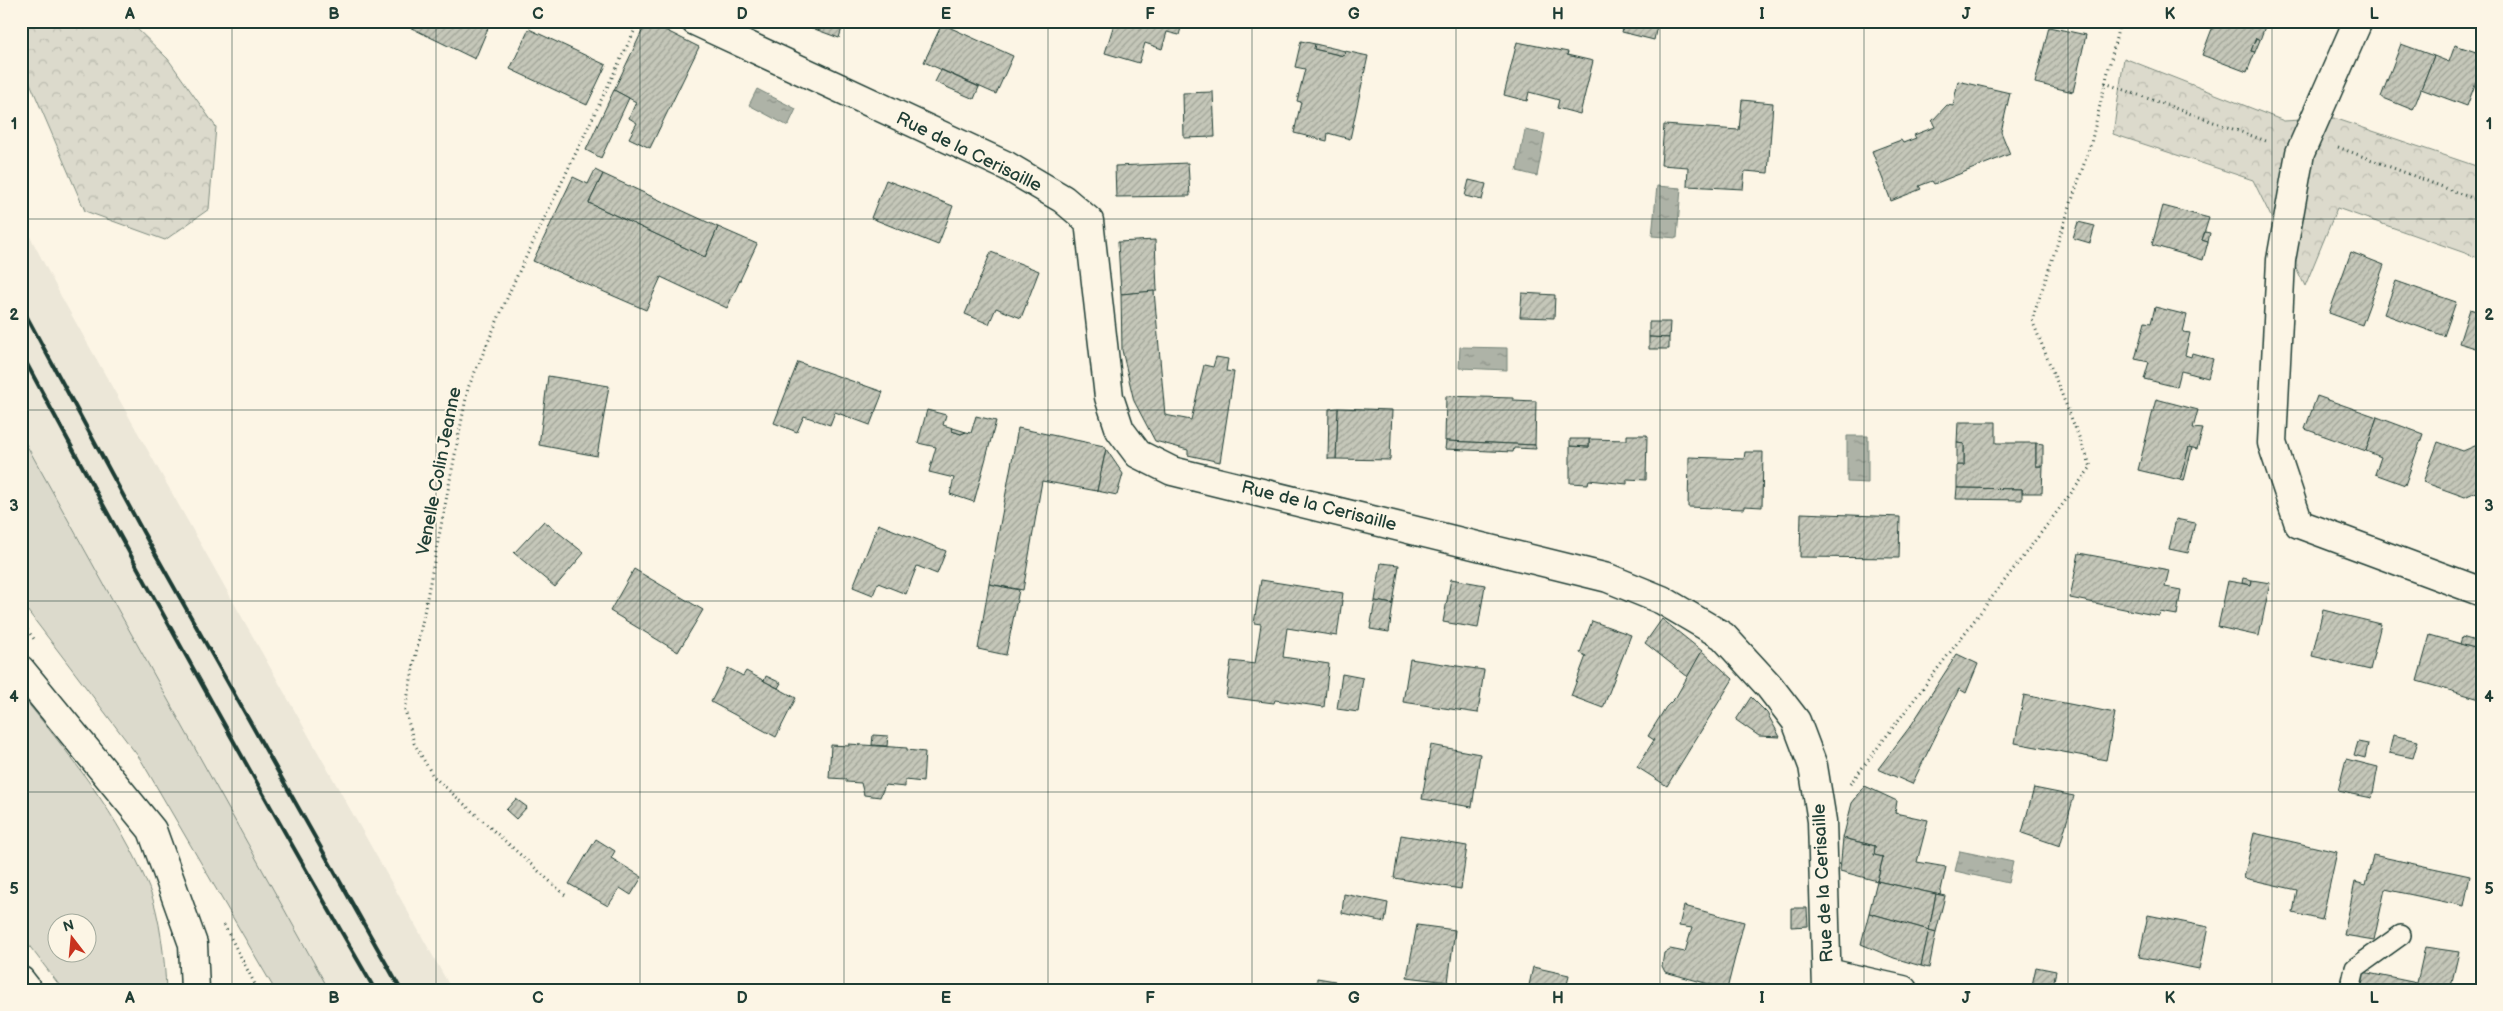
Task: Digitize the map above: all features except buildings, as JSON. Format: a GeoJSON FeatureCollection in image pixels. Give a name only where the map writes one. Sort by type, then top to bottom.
{"type":"FeatureCollection","features":[{"type":"Feature","properties":{"kind":"street","name":"Rue de la Cerisaille"},"geometry":{"type":"LineString","coordinates":[[695,21],[1007,166],[1063,199],[1089,221],[1109,397],[1120,430],[1138,454],[1172,471],[1546,561],[1608,578],[1662,600],[1723,636],[1769,686],[1796,721],[1813,766],[1822,821],[1827,982],[1903,990]]}},
{"type":"Feature","properties":{"kind":"street"},"geometry":{"type":"LineString","coordinates":[[2358,21],[2304,144],[2281,260],[2272,443],[2300,524],[2482,592]]}},
{"type":"Feature","properties":{"kind":"street"},"geometry":{"type":"LineString","coordinates":[[21,670],[152,830],[193,944],[195,990]]}},
{"type":"Feature","properties":{"kind":"street"},"geometry":{"type":"LineString","coordinates":[[21,982],[28,990]]}},
{"type":"Feature","properties":{"kind":"lane"},"geometry":{"type":"LineString","coordinates":[[2350,990],[2355,968],[2400,935]]}},
{"type":"Feature","properties":{"kind":"path","name":"Venelle Colin Jeanne"},"geometry":{"type":"LineString","coordinates":[[565,895],[433,776],[414,743],[405,710],[468,388],[515,280],[638,21]]}},
{"type":"Feature","properties":{"kind":"path"},"geometry":{"type":"LineString","coordinates":[[1822,821],[2091,467],[2032,320],[2091,143],[2120,21]]}},
{"type":"Feature","properties":{"kind":"path"},"geometry":{"type":"LineString","coordinates":[[2105,83],[2304,144],[2482,202]]}},
{"type":"Feature","properties":{"kind":"shaded area"},"geometry":{"type":"Polygon","coordinates":[[[21,219],[62,298],[452,990],[329,990],[21,435],[21,219]]]}},
{"type":"Feature","properties":{"kind":"green space"},"geometry":{"type":"Polygon","coordinates":[[[21,21],[129,21],[168,59],[216,127],[209,209],[165,240],[85,211],[21,62],[21,21]]]}},
{"type":"Feature","properties":{"kind":"green space"},"geometry":{"type":"Polygon","coordinates":[[[2124,58],[2284,121],[2334,118],[2482,168],[2482,259],[2337,208],[2305,286],[2253,180],[2113,134],[2124,58]]]}},
{"type":"Feature","properties":{"kind":"green space"},"geometry":{"type":"Polygon","coordinates":[[[21,435],[329,990],[275,990],[141,760],[21,602],[21,435]]]}},
{"type":"Feature","properties":{"kind":"green space"},"geometry":{"type":"Polygon","coordinates":[[[21,695],[75,763],[124,836],[153,899],[163,952],[166,990],[63,990],[21,935],[21,695]]]}},
{"type":"Feature","properties":{"kind":"water"},"geometry":{"type":"Polygon","coordinates":[[[757,89],[796,109],[788,126],[749,105],[757,89]]]}},
{"type":"Feature","properties":{"kind":"water"},"geometry":{"type":"Polygon","coordinates":[[[1525,130],[1545,134],[1537,176],[1517,171],[1525,130]]]}},
{"type":"Feature","properties":{"kind":"water"},"geometry":{"type":"Polygon","coordinates":[[[1657,186],[1681,188],[1677,238],[1652,236],[1657,186]]]}},
{"type":"Feature","properties":{"kind":"water"},"geometry":{"type":"Polygon","coordinates":[[[1460,347],[1507,348],[1507,370],[1459,368],[1460,347]]]}},
{"type":"Feature","properties":{"kind":"water"},"geometry":{"type":"Polygon","coordinates":[[[1847,436],[1868,436],[1868,483],[1847,482],[1847,436]]]}},
{"type":"Feature","properties":{"kind":"water"},"geometry":{"type":"Polygon","coordinates":[[[1960,851],[2013,862],[2008,883],[1955,871],[1960,851]]]}},
{"type":"Feature","properties":{"kind":"railway"},"geometry":{"type":"LineString","coordinates":[[21,306],[143,532],[401,990]]}},
{"type":"Feature","properties":{"kind":"railway"},"geometry":{"type":"LineString","coordinates":[[21,353],[195,673],[375,990]]}}]}
